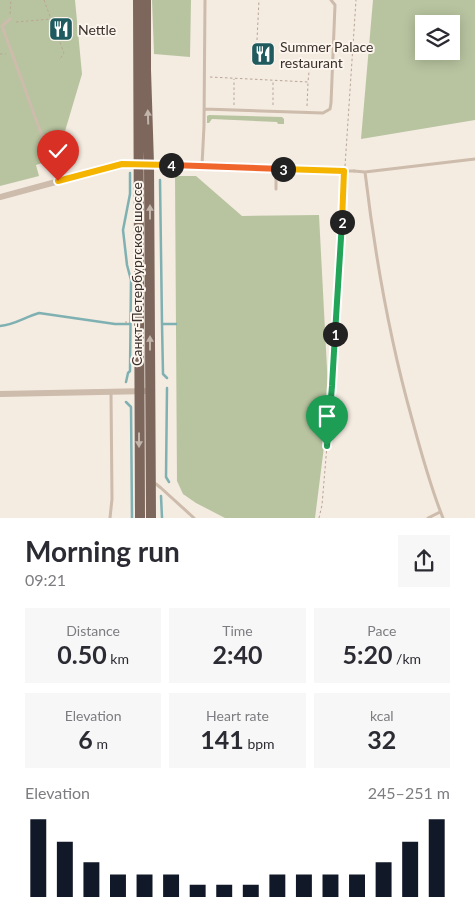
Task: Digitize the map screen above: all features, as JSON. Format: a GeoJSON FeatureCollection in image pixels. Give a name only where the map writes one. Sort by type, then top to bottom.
{"type":"FeatureCollection","features":[{"type":"Feature","properties":{"kind":"main road","name":"Санкт-Петербургское шоссе"},"geometry":{"type":"LineString","coordinates":[[138,0],[140,518]]}},
{"type":"Feature","properties":{"kind":"main road","name":"Санкт-Петербургское шоссе"},"geometry":{"type":"LineString","coordinates":[[146,0],[151,518]]}},
{"type":"Feature","properties":{"kind":"street"},"geometry":{"type":"LineString","coordinates":[[0,197],[122,164],[334,171]]}},
{"type":"Feature","properties":{"kind":"street"},"geometry":{"type":"LineString","coordinates":[[0,394],[150,391]]}},
{"type":"Feature","properties":{"kind":"lane"},"geometry":{"type":"LineString","coordinates":[[202,166],[205,0]]}},
{"type":"Feature","properties":{"kind":"lane"},"geometry":{"type":"LineString","coordinates":[[204,109],[323,113],[330,109],[335,5],[331,0]]}},
{"type":"Feature","properties":{"kind":"lane"},"geometry":{"type":"LineString","coordinates":[[10,18],[2,26],[58,181]]}},
{"type":"Feature","properties":{"kind":"lane"},"geometry":{"type":"LineString","coordinates":[[308,66],[333,66]]}},
{"type":"Feature","properties":{"kind":"lane"},"geometry":{"type":"LineString","coordinates":[[334,171],[365,172],[475,159]]}},
{"type":"Feature","properties":{"kind":"lane"},"geometry":{"type":"LineString","coordinates":[[276,169],[276,189]]}},
{"type":"Feature","properties":{"kind":"lane"},"geometry":{"type":"LineString","coordinates":[[365,172],[374,247],[398,366],[420,451],[442,518]]}},
{"type":"Feature","properties":{"kind":"lane"},"geometry":{"type":"LineString","coordinates":[[110,518],[112,499],[111,392]]}},
{"type":"Feature","properties":{"kind":"lane"},"geometry":{"type":"LineString","coordinates":[[152,483],[161,488],[194,518]]}},
{"type":"Feature","properties":{"kind":"lane"},"geometry":{"type":"LineString","coordinates":[[428,518],[440,512]]}},
{"type":"Feature","properties":{"kind":"path"},"geometry":{"type":"LineString","coordinates":[[11,0],[10,18],[18,22],[51,20]]}},
{"type":"Feature","properties":{"kind":"path"},"geometry":{"type":"LineString","coordinates":[[44,0],[64,53],[59,60]]}},
{"type":"Feature","properties":{"kind":"path"},"geometry":{"type":"LineString","coordinates":[[257,40],[259,0]]}},
{"type":"Feature","properties":{"kind":"path"},"geometry":{"type":"LineString","coordinates":[[319,518],[322,505],[332,386],[356,0]]}},
{"type":"Feature","properties":{"kind":"path"},"geometry":{"type":"LineString","coordinates":[[0,54],[12,55]]}},
{"type":"Feature","properties":{"kind":"path"},"geometry":{"type":"LineString","coordinates":[[307,108],[308,66]]}},
{"type":"Feature","properties":{"kind":"path"},"geometry":{"type":"LineString","coordinates":[[204,77],[308,82]]}},
{"type":"Feature","properties":{"kind":"path"},"geometry":{"type":"LineString","coordinates":[[234,78],[234,105]]}},
{"type":"Feature","properties":{"kind":"path"},"geometry":{"type":"LineString","coordinates":[[273,80],[273,107]]}},
{"type":"Feature","properties":{"kind":"path"},"geometry":{"type":"LineString","coordinates":[[126,321],[126,326]]}},
{"type":"Feature","properties":{"kind":"green space"},"geometry":{"type":"Polygon","coordinates":[[[0,0],[75,0],[82,74],[60,148],[63,156],[36,165],[39,176],[0,186],[0,0]]]}},
{"type":"Feature","properties":{"kind":"green space"},"geometry":{"type":"Polygon","coordinates":[[[152,0],[191,0],[190,57],[154,54],[152,0]]]}},
{"type":"Feature","properties":{"kind":"green space"},"geometry":{"type":"Polygon","coordinates":[[[373,0],[475,0],[475,120],[361,139],[373,0]]]}},
{"type":"Feature","properties":{"kind":"green space"},"geometry":{"type":"Polygon","coordinates":[[[207,116],[282,117],[284,124],[278,124],[277,122],[212,119],[207,123],[207,116]]]}},
{"type":"Feature","properties":{"kind":"green space"},"geometry":{"type":"Polygon","coordinates":[[[175,176],[196,176],[242,216],[319,215],[329,407],[315,518],[225,518],[183,494],[177,481],[175,176]]]}},
{"type":"Feature","properties":{"kind":"waterway"},"geometry":{"type":"LineString","coordinates":[[126,382],[130,371],[131,280],[127,265],[123,230],[130,194],[130,173]]}},
{"type":"Feature","properties":{"kind":"waterway"},"geometry":{"type":"LineString","coordinates":[[160,180],[162,324],[176,324]]}},
{"type":"Feature","properties":{"kind":"waterway"},"geometry":{"type":"LineString","coordinates":[[0,326],[39,313],[115,324],[130,324]]}},
{"type":"Feature","properties":{"kind":"waterway"},"geometry":{"type":"LineString","coordinates":[[162,324],[163,374],[167,378]]}},
{"type":"Feature","properties":{"kind":"waterway"},"geometry":{"type":"LineString","coordinates":[[167,388],[166,477],[169,482]]}},
{"type":"Feature","properties":{"kind":"waterway"},"geometry":{"type":"LineString","coordinates":[[126,402],[131,407],[132,518]]}},
{"type":"Feature","properties":{"kind":"waterway"},"geometry":{"type":"LineString","coordinates":[[161,496],[162,518]]}},
{"type":"Feature","properties":{"kind":"place","name":"Nettle"},"geometry":{"type":"Point","coordinates":[61,29]}},
{"type":"Feature","properties":{"kind":"place","name":"Summer Palace restaurant"},"geometry":{"type":"Point","coordinates":[263,54]}},
{"type":"Feature","properties":{"kind":"route"},"geometry":{"type":"LineString","coordinates":[[58,181],[122,164],[344,171],[327,446]]}}]}
